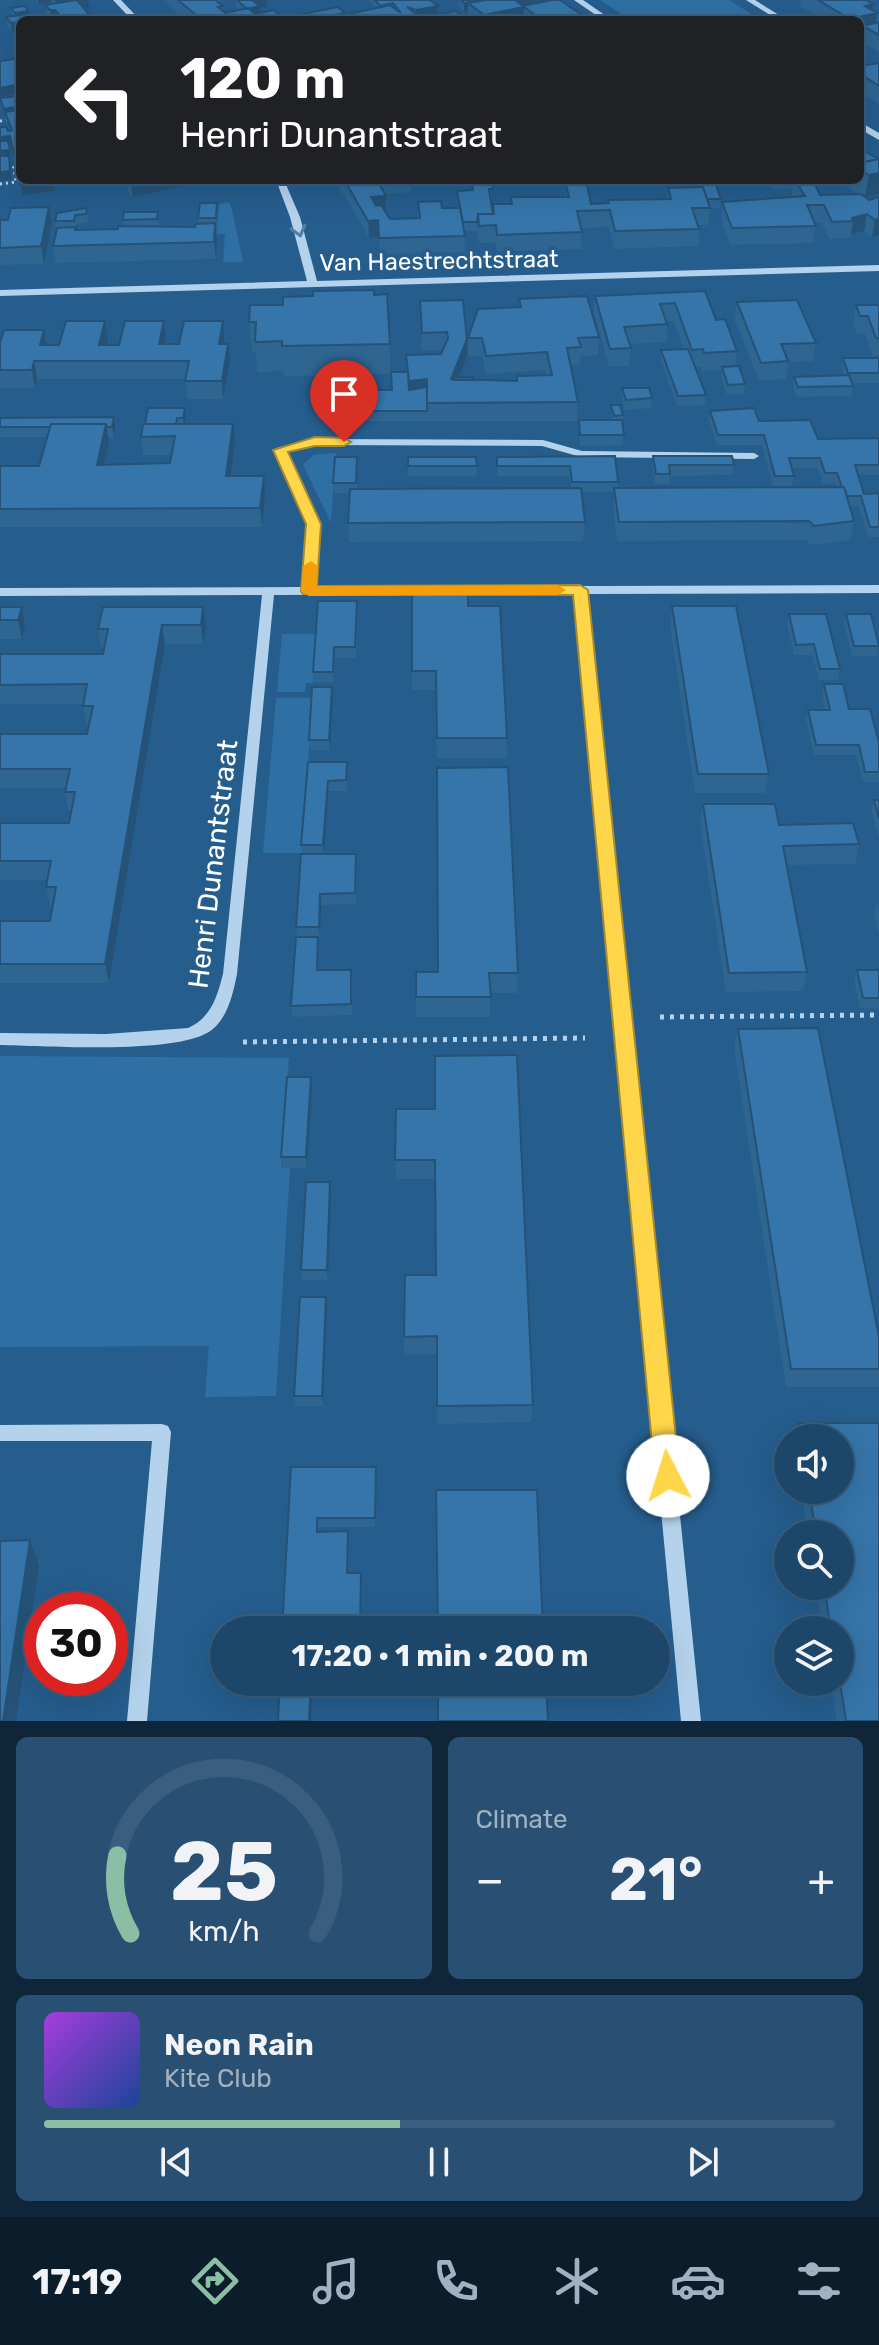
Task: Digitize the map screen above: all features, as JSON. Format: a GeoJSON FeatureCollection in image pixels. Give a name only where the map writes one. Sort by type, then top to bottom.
{"type":"FeatureCollection","features":[{"type":"Feature","properties":{"kind":"street"},"geometry":{"type":"LineString","coordinates":[[117,0],[132,16]]}},
{"type":"Feature","properties":{"kind":"street"},"geometry":{"type":"LineString","coordinates":[[578,0],[602,16]]}},
{"type":"Feature","properties":{"kind":"street"},"geometry":{"type":"LineString","coordinates":[[750,0],[776,16]]}},
{"type":"Feature","properties":{"kind":"street"},"geometry":{"type":"LineString","coordinates":[[282,184],[295,217],[313,284]]}},
{"type":"Feature","properties":{"kind":"street","name":"Van Haestrechtstraat"},"geometry":{"type":"LineString","coordinates":[[0,293],[879,268]]}},
{"type":"Feature","properties":{"kind":"street"},"geometry":{"type":"LineString","coordinates":[[309,591],[314,524],[280,450],[315,442],[543,443],[581,454],[754,456]]}},
{"type":"Feature","properties":{"kind":"street"},"geometry":{"type":"LineString","coordinates":[[0,592],[879,589]]}},
{"type":"Feature","properties":{"kind":"street"},"geometry":{"type":"LineString","coordinates":[[580,590],[691,1721]]}},
{"type":"Feature","properties":{"kind":"street","name":"Henri Dunantstraat"},"geometry":{"type":"LineString","coordinates":[[0,1039],[149,1039],[201,1029],[224,1003],[230,974],[268,591]]}},
{"type":"Feature","properties":{"kind":"street"},"geometry":{"type":"LineString","coordinates":[[0,1433],[162,1432],[137,1721]]}},
{"type":"Feature","properties":{"kind":"path"},"geometry":{"type":"LineString","coordinates":[[0,184],[16,182],[13,163]]}},
{"type":"Feature","properties":{"kind":"path"},"geometry":{"type":"LineString","coordinates":[[623,1017],[879,1015]]}},
{"type":"Feature","properties":{"kind":"path"},"geometry":{"type":"LineString","coordinates":[[201,1029],[230,1042],[625,1038]]}},
{"type":"Feature","properties":{"kind":"shaded area"},"geometry":{"type":"Polygon","coordinates":[[[600,0],[729,0],[755,16],[624,16],[600,0]]]}},
{"type":"Feature","properties":{"kind":"shaded area"},"geometry":{"type":"Polygon","coordinates":[[[229,202],[243,262],[223,262],[225,234],[217,234],[219,204],[229,202]]]}},
{"type":"Feature","properties":{"kind":"shaded area"},"geometry":{"type":"Polygon","coordinates":[[[336,453],[331,523],[303,465],[313,455],[336,453]]]}},
{"type":"Feature","properties":{"kind":"shaded area"},"geometry":{"type":"Polygon","coordinates":[[[282,634],[317,634],[313,683],[306,683],[305,692],[277,692],[282,634]]]}},
{"type":"Feature","properties":{"kind":"shaded area"},"geometry":{"type":"Polygon","coordinates":[[[276,698],[312,698],[303,853],[263,853],[276,698]]]}},
{"type":"Feature","properties":{"kind":"shaded area"},"geometry":{"type":"Polygon","coordinates":[[[0,1056],[289,1058],[281,1168],[290,1168],[276,1396],[205,1397],[209,1346],[0,1347],[0,1056]]]}},
{"type":"Feature","properties":{"kind":"building"},"geometry":{"type":"Polygon","coordinates":[[[77,0],[91,16],[60,16],[45,5],[77,0]]]}},
{"type":"Feature","properties":{"kind":"building"},"geometry":{"type":"Polygon","coordinates":[[[178,0],[215,0],[223,6],[218,7],[225,13],[248,8],[255,14],[274,10],[280,16],[197,16],[178,0]]]}},
{"type":"Feature","properties":{"kind":"building"},"geometry":{"type":"Polygon","coordinates":[[[237,0],[260,0],[253,1],[260,6],[247,9],[237,0]]]}},
{"type":"Feature","properties":{"kind":"building"},"geometry":{"type":"Polygon","coordinates":[[[375,0],[430,0],[438,6],[416,10],[407,7],[418,16],[344,15],[390,5],[401,13],[393,3],[380,6],[375,0]]]}},
{"type":"Feature","properties":{"kind":"building"},"geometry":{"type":"Polygon","coordinates":[[[515,0],[523,6],[560,0],[583,16],[536,16],[524,7],[484,15],[468,3],[515,0]]]}},
{"type":"Feature","properties":{"kind":"building"},"geometry":{"type":"Polygon","coordinates":[[[818,0],[866,0],[873,4],[865,6],[877,13],[864,16],[845,16],[818,0]]]}},
{"type":"Feature","properties":{"kind":"building"},"geometry":{"type":"Polygon","coordinates":[[[25,6],[28,11],[15,13],[11,8],[25,6]]]}},
{"type":"Feature","properties":{"kind":"building"},"geometry":{"type":"Polygon","coordinates":[[[338,7],[345,13],[330,16],[303,14],[338,7]]]}},
{"type":"Feature","properties":{"kind":"building"},"geometry":{"type":"Polygon","coordinates":[[[456,11],[463,16],[438,16],[456,11]]]}},
{"type":"Feature","properties":{"kind":"building"},"geometry":{"type":"Polygon","coordinates":[[[30,14],[31,16],[16,16],[16,22],[11,23],[6,17],[30,14]]]}},
{"type":"Feature","properties":{"kind":"building"},"geometry":{"type":"Polygon","coordinates":[[[879,22],[879,35],[864,27],[879,22]]]}},
{"type":"Feature","properties":{"kind":"building"},"geometry":{"type":"Polygon","coordinates":[[[16,60],[16,85],[0,88],[0,61],[16,60]]]}},
{"type":"Feature","properties":{"kind":"building"},"geometry":{"type":"Polygon","coordinates":[[[879,63],[879,86],[864,77],[864,65],[879,63]]]}},
{"type":"Feature","properties":{"kind":"building"},"geometry":{"type":"Polygon","coordinates":[[[16,96],[16,107],[4,109],[0,98],[16,96]]]}},
{"type":"Feature","properties":{"kind":"building"},"geometry":{"type":"Polygon","coordinates":[[[16,111],[16,163],[10,136],[0,137],[0,127],[12,130],[5,112],[16,111]]]}},
{"type":"Feature","properties":{"kind":"building"},"geometry":{"type":"Polygon","coordinates":[[[0,141],[8,141],[10,150],[0,151],[0,141]]]}},
{"type":"Feature","properties":{"kind":"building"},"geometry":{"type":"Polygon","coordinates":[[[864,150],[878,159],[864,162],[864,150]]]}},
{"type":"Feature","properties":{"kind":"building"},"geometry":{"type":"Polygon","coordinates":[[[0,156],[9,156],[10,171],[0,172],[0,156]]]}},
{"type":"Feature","properties":{"kind":"building"},"geometry":{"type":"Polygon","coordinates":[[[879,159],[879,173],[869,175],[864,172],[864,162],[879,159]]]}},
{"type":"Feature","properties":{"kind":"building"},"geometry":{"type":"Polygon","coordinates":[[[347,184],[379,184],[386,196],[371,197],[390,219],[420,218],[418,202],[441,201],[442,208],[460,208],[465,236],[379,238],[378,220],[368,221],[347,184]]]}},
{"type":"Feature","properties":{"kind":"building"},"geometry":{"type":"Polygon","coordinates":[[[472,184],[492,184],[493,189],[489,189],[493,214],[478,214],[477,222],[463,222],[457,191],[473,190],[472,184]]]}},
{"type":"Feature","properties":{"kind":"building"},"geometry":{"type":"Polygon","coordinates":[[[698,184],[715,184],[721,199],[707,199],[703,187],[698,184]]]}},
{"type":"Feature","properties":{"kind":"building"},"geometry":{"type":"Polygon","coordinates":[[[798,184],[815,184],[820,195],[861,194],[869,200],[879,197],[879,219],[875,220],[867,214],[852,218],[853,221],[832,222],[824,205],[807,205],[816,226],[732,228],[722,202],[805,196],[798,184]]]}},
{"type":"Feature","properties":{"kind":"building"},"geometry":{"type":"Polygon","coordinates":[[[566,185],[587,185],[591,204],[609,203],[608,200],[671,199],[668,188],[703,187],[710,208],[692,208],[699,229],[615,231],[610,210],[577,211],[582,232],[497,235],[496,225],[479,226],[478,214],[494,214],[493,204],[512,204],[511,197],[569,197],[566,185]]]}},
{"type":"Feature","properties":{"kind":"building"},"geometry":{"type":"Polygon","coordinates":[[[200,203],[217,203],[216,218],[198,218],[200,203]]]}},
{"type":"Feature","properties":{"kind":"building"},"geometry":{"type":"Polygon","coordinates":[[[49,207],[41,246],[0,248],[0,220],[8,220],[11,208],[49,207]]]}},
{"type":"Feature","properties":{"kind":"building"},"geometry":{"type":"Polygon","coordinates":[[[87,208],[86,214],[75,215],[74,221],[55,221],[57,213],[87,208]]]}},
{"type":"Feature","properties":{"kind":"building"},"geometry":{"type":"Polygon","coordinates":[[[124,212],[158,212],[157,219],[123,220],[124,212]]]}},
{"type":"Feature","properties":{"kind":"building"},"geometry":{"type":"Polygon","coordinates":[[[215,223],[214,242],[53,246],[57,228],[195,227],[195,224],[215,223]]]}},
{"type":"Feature","properties":{"kind":"building"},"geometry":{"type":"Polygon","coordinates":[[[374,290],[374,295],[387,294],[390,344],[282,346],[282,341],[255,342],[256,322],[249,322],[250,305],[283,305],[283,297],[313,296],[313,291],[374,290]]]}},
{"type":"Feature","properties":{"kind":"building"},"geometry":{"type":"Polygon","coordinates":[[[705,291],[716,320],[725,319],[737,351],[704,353],[703,349],[692,350],[675,303],[660,304],[667,324],[624,327],[631,348],[610,349],[595,296],[705,291]]]}},
{"type":"Feature","properties":{"kind":"building"},"geometry":{"type":"Polygon","coordinates":[[[587,296],[599,337],[578,338],[581,347],[567,348],[578,402],[427,403],[427,379],[409,381],[406,355],[441,354],[448,338],[447,332],[422,333],[420,301],[463,300],[467,339],[451,379],[517,381],[517,376],[552,375],[547,352],[486,356],[482,338],[468,338],[478,309],[521,307],[519,299],[587,296]]]}},
{"type":"Feature","properties":{"kind":"building"},"geometry":{"type":"Polygon","coordinates":[[[797,300],[816,343],[781,344],[788,361],[761,363],[737,302],[797,300]]]}},
{"type":"Feature","properties":{"kind":"building"},"geometry":{"type":"Polygon","coordinates":[[[856,305],[879,305],[879,338],[876,338],[868,316],[860,316],[856,305]]]}},
{"type":"Feature","properties":{"kind":"building"},"geometry":{"type":"Polygon","coordinates":[[[66,321],[105,321],[99,345],[119,345],[125,321],[164,321],[159,344],[179,344],[184,321],[223,321],[219,344],[228,344],[222,381],[185,381],[189,361],[34,361],[32,370],[0,370],[0,343],[4,330],[44,330],[40,345],[59,345],[66,321]]]}},
{"type":"Feature","properties":{"kind":"building"},"geometry":{"type":"Polygon","coordinates":[[[688,349],[706,395],[678,396],[661,350],[688,349]]]}},
{"type":"Feature","properties":{"kind":"building"},"geometry":{"type":"Polygon","coordinates":[[[843,358],[879,358],[879,373],[848,373],[843,358]]]}},
{"type":"Feature","properties":{"kind":"building"},"geometry":{"type":"Polygon","coordinates":[[[739,366],[745,384],[728,385],[722,367],[739,366]]]}},
{"type":"Feature","properties":{"kind":"building"},"geometry":{"type":"Polygon","coordinates":[[[391,372],[408,372],[409,390],[427,387],[427,411],[342,411],[343,390],[392,390],[391,372]]]}},
{"type":"Feature","properties":{"kind":"building"},"geometry":{"type":"Polygon","coordinates":[[[849,375],[853,386],[798,387],[794,377],[849,375]]]}},
{"type":"Feature","properties":{"kind":"building"},"geometry":{"type":"Polygon","coordinates":[[[455,377],[473,377],[473,380],[454,380],[455,377]]]}},
{"type":"Feature","properties":{"kind":"building"},"geometry":{"type":"Polygon","coordinates":[[[622,388],[649,388],[652,398],[626,400],[622,388]]]}},
{"type":"Feature","properties":{"kind":"building"},"geometry":{"type":"Polygon","coordinates":[[[611,405],[620,405],[623,415],[614,416],[611,405]]]}},
{"type":"Feature","properties":{"kind":"building"},"geometry":{"type":"Polygon","coordinates":[[[148,408],[185,408],[183,418],[177,418],[176,424],[145,424],[148,408]]]}},
{"type":"Feature","properties":{"kind":"building"},"geometry":{"type":"Polygon","coordinates":[[[754,408],[759,421],[810,420],[818,439],[879,438],[879,465],[855,465],[864,494],[879,493],[879,527],[870,527],[861,496],[847,496],[837,473],[825,473],[820,458],[789,458],[794,476],[775,476],[764,435],[718,435],[710,411],[754,408]]]}},
{"type":"Feature","properties":{"kind":"building"},"geometry":{"type":"Polygon","coordinates":[[[114,417],[112,427],[106,424],[51,424],[50,427],[0,427],[0,418],[114,417]]]}},
{"type":"Feature","properties":{"kind":"building"},"geometry":{"type":"Polygon","coordinates":[[[579,420],[622,420],[624,435],[580,435],[579,420]]]}},
{"type":"Feature","properties":{"kind":"building"},"geometry":{"type":"Polygon","coordinates":[[[51,424],[106,424],[97,465],[170,463],[175,436],[141,437],[143,424],[233,424],[226,476],[264,476],[260,508],[0,509],[0,466],[39,466],[51,424]]]}},
{"type":"Feature","properties":{"kind":"building"},"geometry":{"type":"Polygon","coordinates":[[[615,456],[618,482],[572,482],[570,466],[497,466],[497,457],[615,456]]]}},
{"type":"Feature","properties":{"kind":"building"},"geometry":{"type":"Polygon","coordinates":[[[653,456],[732,456],[734,465],[669,465],[670,474],[656,474],[653,456]]]}},
{"type":"Feature","properties":{"kind":"building"},"geometry":{"type":"Polygon","coordinates":[[[335,457],[357,457],[356,483],[333,483],[335,457]]]}},
{"type":"Feature","properties":{"kind":"building"},"geometry":{"type":"Polygon","coordinates":[[[408,457],[476,457],[477,466],[408,466],[408,457]]]}},
{"type":"Feature","properties":{"kind":"building"},"geometry":{"type":"Polygon","coordinates":[[[844,487],[854,521],[814,526],[809,521],[619,522],[614,488],[844,487]]]}},
{"type":"Feature","properties":{"kind":"building"},"geometry":{"type":"Polygon","coordinates":[[[581,488],[585,522],[348,523],[350,489],[581,488]]]}},
{"type":"Feature","properties":{"kind":"building"},"geometry":{"type":"Polygon","coordinates":[[[468,592],[468,606],[500,606],[507,738],[437,738],[436,671],[412,671],[412,593],[468,592]]]}},
{"type":"Feature","properties":{"kind":"building"},"geometry":{"type":"Polygon","coordinates":[[[318,601],[357,601],[355,647],[334,647],[333,672],[313,672],[318,601]]]}},
{"type":"Feature","properties":{"kind":"building"},"geometry":{"type":"Polygon","coordinates":[[[672,606],[736,606],[769,774],[698,774],[672,606]]]}},
{"type":"Feature","properties":{"kind":"building"},"geometry":{"type":"Polygon","coordinates":[[[0,607],[22,607],[18,620],[0,620],[0,607]]]}},
{"type":"Feature","properties":{"kind":"building"},"geometry":{"type":"Polygon","coordinates":[[[103,607],[203,607],[201,625],[162,625],[105,964],[0,964],[0,921],[50,921],[56,887],[46,887],[51,861],[0,861],[0,823],[69,823],[75,792],[65,792],[70,769],[0,769],[0,734],[87,734],[93,706],[83,706],[87,684],[0,685],[0,654],[103,654],[108,629],[98,629],[103,607]]]}},
{"type":"Feature","properties":{"kind":"building"},"geometry":{"type":"Polygon","coordinates":[[[789,614],[826,614],[840,669],[820,669],[814,644],[796,645],[789,614]]]}},
{"type":"Feature","properties":{"kind":"building"},"geometry":{"type":"Polygon","coordinates":[[[846,614],[871,614],[879,646],[854,646],[846,614]]]}},
{"type":"Feature","properties":{"kind":"building"},"geometry":{"type":"Polygon","coordinates":[[[824,684],[843,684],[849,709],[870,709],[879,742],[879,772],[865,772],[859,745],[816,745],[808,710],[830,710],[824,684]]]}},
{"type":"Feature","properties":{"kind":"building"},"geometry":{"type":"Polygon","coordinates":[[[312,687],[332,687],[329,740],[309,740],[312,687]]]}},
{"type":"Feature","properties":{"kind":"building"},"geometry":{"type":"Polygon","coordinates":[[[308,762],[347,762],[346,780],[328,781],[323,845],[301,845],[308,762]]]}},
{"type":"Feature","properties":{"kind":"building"},"geometry":{"type":"Polygon","coordinates":[[[508,767],[518,973],[489,973],[491,997],[416,997],[416,972],[438,972],[437,768],[508,767]]]}},
{"type":"Feature","properties":{"kind":"building"},"geometry":{"type":"Polygon","coordinates":[[[874,800],[879,800],[879,819],[874,800]]]}},
{"type":"Feature","properties":{"kind":"building"},"geometry":{"type":"Polygon","coordinates":[[[703,804],[775,804],[779,825],[853,823],[859,844],[783,846],[807,972],[729,973],[703,804]]]}},
{"type":"Feature","properties":{"kind":"building"},"geometry":{"type":"Polygon","coordinates":[[[301,854],[356,854],[355,893],[320,894],[319,927],[296,927],[301,854]]]}},
{"type":"Feature","properties":{"kind":"building"},"geometry":{"type":"Polygon","coordinates":[[[296,937],[318,937],[317,970],[351,970],[351,1004],[291,1006],[296,937]]]}},
{"type":"Feature","properties":{"kind":"building"},"geometry":{"type":"Polygon","coordinates":[[[857,970],[879,970],[879,998],[863,998],[857,970]]]}},
{"type":"Feature","properties":{"kind":"building"},"geometry":{"type":"Polygon","coordinates":[[[818,1028],[879,1337],[879,1369],[791,1369],[738,1029],[818,1028]]]}},
{"type":"Feature","properties":{"kind":"building"},"geometry":{"type":"Polygon","coordinates":[[[517,1055],[533,1405],[437,1406],[437,1336],[404,1337],[405,1275],[436,1275],[435,1160],[395,1160],[396,1109],[435,1109],[435,1056],[517,1055]]]}},
{"type":"Feature","properties":{"kind":"building"},"geometry":{"type":"Polygon","coordinates":[[[287,1077],[311,1077],[306,1157],[281,1157],[287,1077]]]}},
{"type":"Feature","properties":{"kind":"building"},"geometry":{"type":"Polygon","coordinates":[[[306,1182],[330,1182],[327,1270],[301,1270],[306,1182]]]}},
{"type":"Feature","properties":{"kind":"building"},"geometry":{"type":"Polygon","coordinates":[[[300,1297],[326,1297],[322,1396],[294,1396],[300,1297]]]}},
{"type":"Feature","properties":{"kind":"building"},"geometry":{"type":"Polygon","coordinates":[[[879,1423],[879,1721],[846,1721],[842,1696],[854,1696],[854,1616],[829,1616],[826,1600],[854,1600],[854,1520],[814,1520],[811,1504],[854,1504],[854,1424],[799,1424],[879,1423]]]}},
{"type":"Feature","properties":{"kind":"building"},"geometry":{"type":"Polygon","coordinates":[[[291,1467],[376,1467],[375,1518],[317,1518],[317,1532],[348,1531],[347,1573],[361,1573],[360,1616],[283,1616],[291,1467]]]}},
{"type":"Feature","properties":{"kind":"building"},"geometry":{"type":"Polygon","coordinates":[[[436,1490],[537,1490],[542,1616],[438,1616],[436,1490]]]}},
{"type":"Feature","properties":{"kind":"building"},"geometry":{"type":"Polygon","coordinates":[[[30,1540],[3,1721],[0,1721],[0,1541],[30,1540]]]}},
{"type":"Feature","properties":{"kind":"building"},"geometry":{"type":"Polygon","coordinates":[[[279,1696],[310,1696],[309,1721],[278,1721],[279,1696]]]}},
{"type":"Feature","properties":{"kind":"building"},"geometry":{"type":"Polygon","coordinates":[[[438,1696],[547,1696],[548,1721],[438,1721],[438,1696]]]}},
{"type":"Feature","properties":{"kind":"slow traffic"},"geometry":{"type":"LineString","coordinates":[[311,566],[309,591],[558,590]]}},
{"type":"Feature","properties":{"kind":"route"},"geometry":{"type":"LineString","coordinates":[[344,442],[315,442],[280,450],[314,524],[309,591],[580,590],[668,1476]]}}]}
